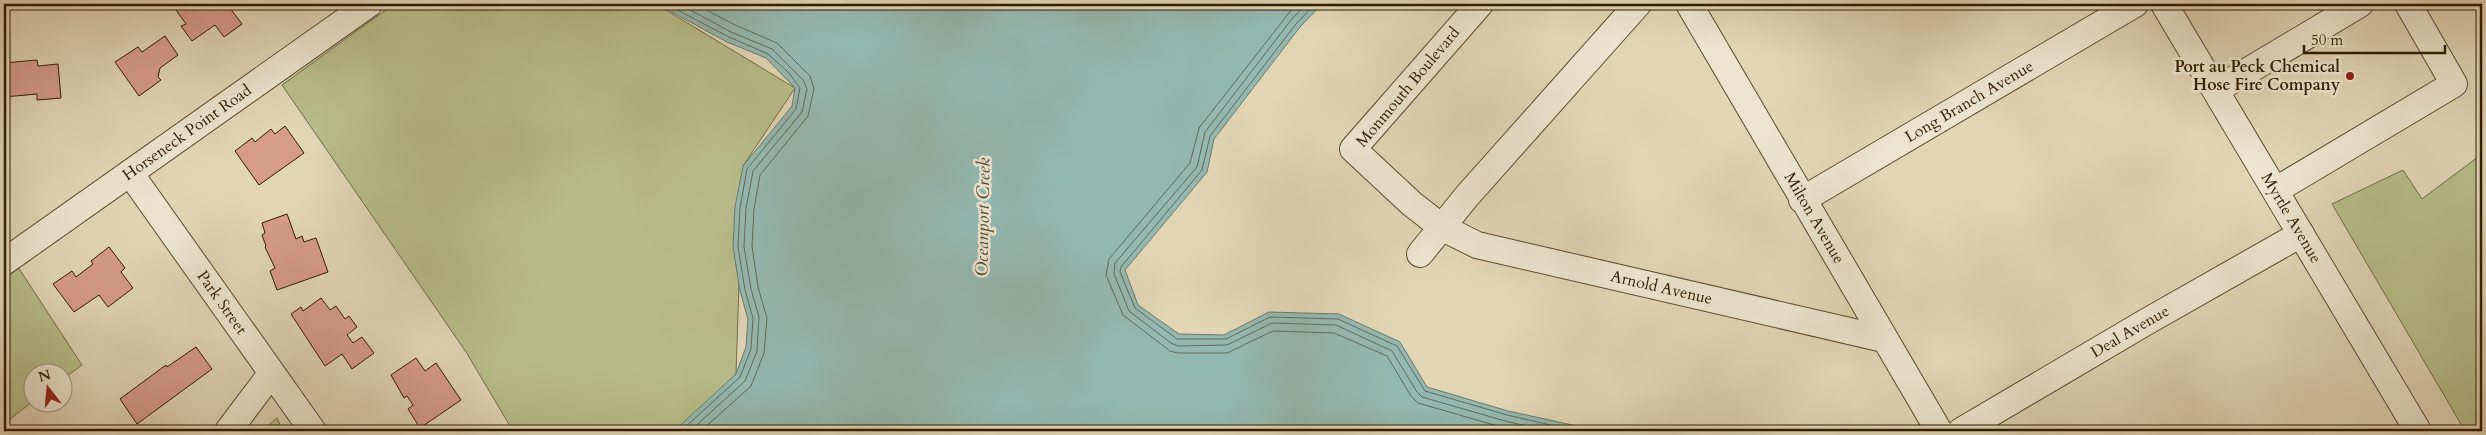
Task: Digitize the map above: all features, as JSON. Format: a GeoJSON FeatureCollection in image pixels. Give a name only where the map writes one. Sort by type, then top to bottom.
{"type":"FeatureCollection","features":[{"type":"Feature","properties":{"kind":"street","name":"Horseneck Point Road"},"geometry":{"type":"LineString","coordinates":[[4,262],[369,4]]}},
{"type":"Feature","properties":{"kind":"street","name":"Monmouth Boulevard"},"geometry":{"type":"LineString","coordinates":[[1443,228],[1393,187],[1353,149],[1480,4]]}},
{"type":"Feature","properties":{"kind":"street"},"geometry":{"type":"LineString","coordinates":[[1420,254],[1443,228],[1467,196],[1638,4]]}},
{"type":"Feature","properties":{"kind":"street","name":"Milton Avenue"},"geometry":{"type":"LineString","coordinates":[[1689,4],[1802,200],[1939,431]]}},
{"type":"Feature","properties":{"kind":"street","name":"Long Branch Avenue"},"geometry":{"type":"LineString","coordinates":[[1802,200],[2135,4]]}},
{"type":"Feature","properties":{"kind":"street","name":"Myrtle Avenue"},"geometry":{"type":"LineString","coordinates":[[2164,4],[2418,431]]}},
{"type":"Feature","properties":{"kind":"street"},"geometry":{"type":"LineString","coordinates":[[2216,90],[2360,4]]}},
{"type":"Feature","properties":{"kind":"street"},"geometry":{"type":"LineString","coordinates":[[2276,190],[2454,84],[2408,4]]}},
{"type":"Feature","properties":{"kind":"street","name":"Park Street"},"geometry":{"type":"LineString","coordinates":[[130,173],[313,431]]}},
{"type":"Feature","properties":{"kind":"street","name":"Arnold Avenue"},"geometry":{"type":"LineString","coordinates":[[1443,228],[1477,245],[1884,339]]}},
{"type":"Feature","properties":{"kind":"street","name":"Deal Avenue"},"geometry":{"type":"LineString","coordinates":[[1961,431],[2146,322],[2302,234]]}},
{"type":"Feature","properties":{"kind":"street"},"geometry":{"type":"LineString","coordinates":[[228,431],[271,374]]}},
{"type":"Feature","properties":{"kind":"green space"},"geometry":{"type":"Polygon","coordinates":[[[394,4],[656,4],[795,88],[743,166],[736,374],[681,431],[513,431],[466,352],[282,85],[394,4]]]}},
{"type":"Feature","properties":{"kind":"green space"},"geometry":{"type":"Polygon","coordinates":[[[2482,154],[2482,431],[2465,431],[2332,204],[2403,170],[2422,199],[2482,154]]]}},
{"type":"Feature","properties":{"kind":"green space"},"geometry":{"type":"Polygon","coordinates":[[[16,264],[82,365],[72,372],[72,362],[22,362],[22,410],[4,424],[4,272],[16,264]]]}},
{"type":"Feature","properties":{"kind":"green space"},"geometry":{"type":"Polygon","coordinates":[[[277,418],[283,431],[261,431],[277,418]]]}},
{"type":"Feature","properties":{"kind":"water","name":"Oceanport Creek"},"geometry":{"type":"Polygon","coordinates":[[[657,4],[1322,4],[1300,27],[1214,139],[1207,172],[1125,270],[1138,305],[1179,334],[1224,335],[1269,312],[1339,314],[1400,342],[1427,387],[1508,411],[1600,431],[674,431],[736,374],[746,347],[748,319],[740,291],[733,247],[735,207],[743,166],[792,106],[795,88],[766,58],[727,42],[657,4]]]}},
{"type":"Feature","properties":{"kind":"building"},"geometry":{"type":"Polygon","coordinates":[[[185,4],[227,4],[242,24],[224,37],[215,25],[192,41],[181,26],[186,24],[176,10],[185,4]]]}},
{"type":"Feature","properties":{"kind":"building"},"geometry":{"type":"Polygon","coordinates":[[[165,36],[178,55],[160,68],[158,77],[161,80],[139,96],[115,62],[138,47],[142,52],[165,36]]]}},
{"type":"Feature","properties":{"kind":"building"},"geometry":{"type":"Polygon","coordinates":[[[37,60],[38,66],[58,64],[61,98],[37,100],[37,94],[4,97],[4,63],[37,60]]]}},
{"type":"Feature","properties":{"kind":"building"},"geometry":{"type":"Polygon","coordinates":[[[285,126],[304,153],[259,185],[235,151],[252,138],[255,142],[271,129],[275,134],[285,126]]]}},
{"type":"Feature","properties":{"kind":"building"},"geometry":{"type":"Polygon","coordinates":[[[287,214],[296,239],[302,236],[304,242],[316,238],[328,272],[277,290],[270,271],[275,268],[265,247],[262,235],[265,233],[262,223],[287,214]]]}},
{"type":"Feature","properties":{"kind":"building"},"geometry":{"type":"Polygon","coordinates":[[[109,247],[125,268],[121,272],[133,288],[108,307],[99,295],[74,312],[53,284],[72,271],[76,277],[93,264],[91,261],[109,247]]]}},
{"type":"Feature","properties":{"kind":"building"},"geometry":{"type":"Polygon","coordinates":[[[321,298],[330,310],[336,306],[345,319],[349,316],[357,327],[347,335],[353,343],[362,337],[374,353],[352,369],[342,354],[325,366],[291,314],[301,307],[303,311],[321,298]]]}},
{"type":"Feature","properties":{"kind":"building"},"geometry":{"type":"Polygon","coordinates":[[[196,347],[212,369],[137,424],[120,399],[166,365],[167,367],[196,347]]]}},
{"type":"Feature","properties":{"kind":"building"},"geometry":{"type":"Polygon","coordinates":[[[416,358],[425,371],[436,363],[461,400],[420,428],[408,409],[413,405],[407,396],[404,398],[391,375],[416,358]]]}},
{"type":"Feature","properties":{"kind":"place","name":"Port au Peck Chemical Hose Fire Company"},"geometry":{"type":"Point","coordinates":[2350,76]}}]}
